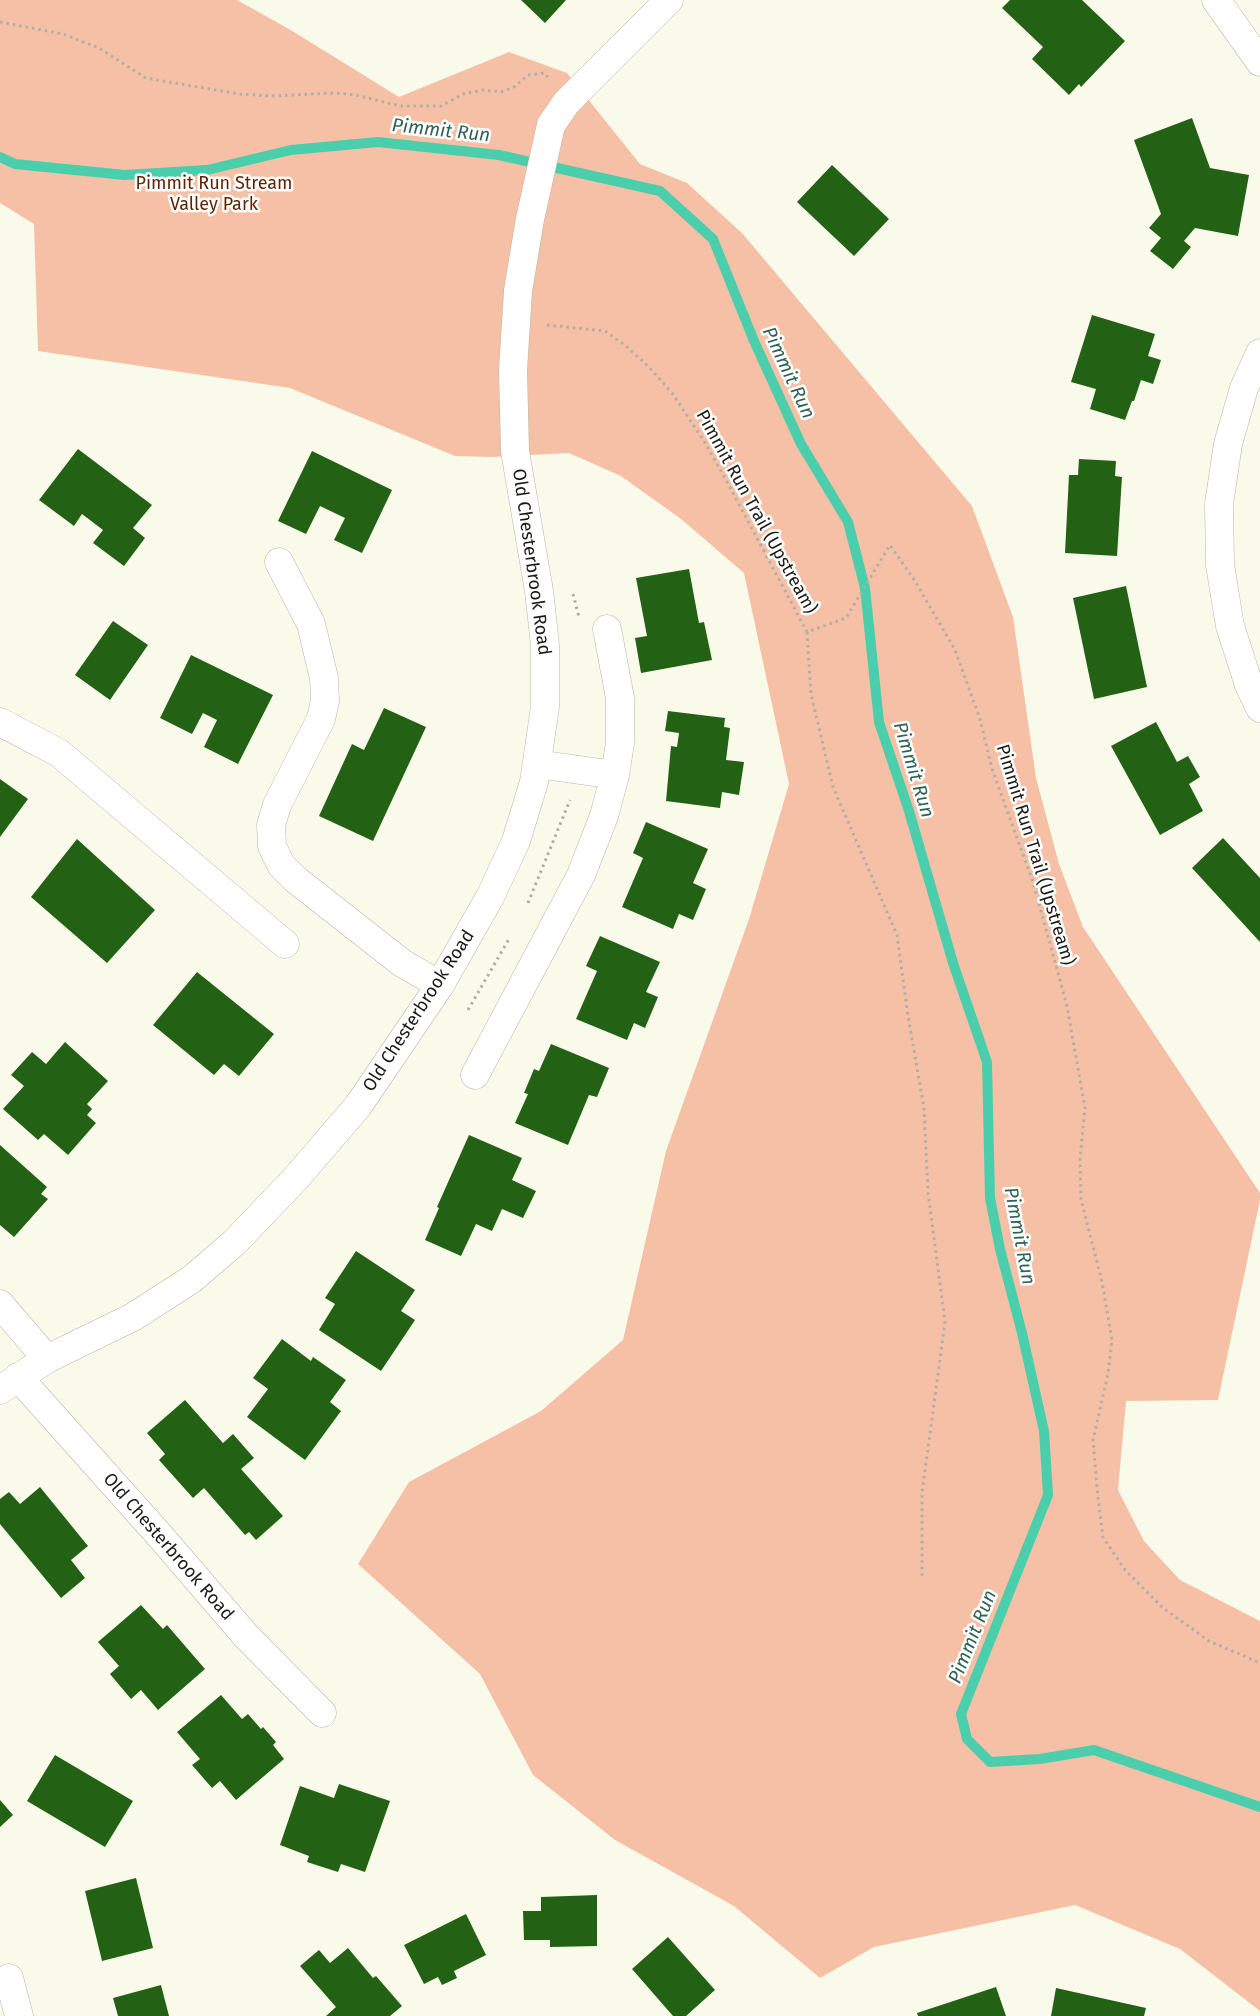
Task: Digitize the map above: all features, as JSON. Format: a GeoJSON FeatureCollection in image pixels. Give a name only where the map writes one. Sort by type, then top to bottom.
{"type":"FeatureCollection","features":[{"type":"Feature","properties":{"kind":"street","name":"Old Chesterbrook Road"},"geometry":{"type":"LineString","coordinates":[[322,1713],[246,1636],[161,1537],[9,1384],[47,1359],[140,1312],[192,1280],[235,1242],[296,1178],[358,1106],[440,985],[491,895],[516,841],[537,764],[545,707],[545,645],[515,451],[513,370],[518,291],[530,219],[551,125],[566,103],[669,0]]}},
{"type":"Feature","properties":{"kind":"street"},"geometry":{"type":"LineString","coordinates":[[1216,0],[1260,62]]}},
{"type":"Feature","properties":{"kind":"street"},"geometry":{"type":"LineString","coordinates":[[1260,353],[1244,388],[1228,444],[1219,504],[1220,565],[1230,626],[1249,685],[1260,708]]}},
{"type":"Feature","properties":{"kind":"street"},"geometry":{"type":"LineString","coordinates":[[279,562],[311,624],[324,678],[325,701],[322,719],[277,805],[271,825],[272,846],[281,865],[295,879],[402,963],[440,985]]}},
{"type":"Feature","properties":{"kind":"street"},"geometry":{"type":"LineString","coordinates":[[475,1074],[581,875],[604,816],[615,775],[620,743],[620,698],[607,629]]}},
{"type":"Feature","properties":{"kind":"street"},"geometry":{"type":"LineString","coordinates":[[0,722],[59,753],[284,944]]}},
{"type":"Feature","properties":{"kind":"street"},"geometry":{"type":"LineString","coordinates":[[537,764],[615,775]]}},
{"type":"Feature","properties":{"kind":"street"},"geometry":{"type":"LineString","coordinates":[[0,1304],[47,1359]]}},
{"type":"Feature","properties":{"kind":"street"},"geometry":{"type":"LineString","coordinates":[[9,1978],[19,2016]]}},
{"type":"Feature","properties":{"kind":"path"},"geometry":{"type":"LineString","coordinates":[[0,22],[63,34],[99,48],[146,78],[239,94],[271,96],[349,94],[400,106],[441,106],[463,94],[482,90],[501,92],[514,87],[528,75],[544,73]]}},
{"type":"Feature","properties":{"kind":"path","name":"Pimmit Run Trail (Upstream)"},"geometry":{"type":"LineString","coordinates":[[544,325],[606,331],[649,366],[672,393],[704,441],[807,632],[846,618],[890,545],[916,581],[955,650],[980,719],[992,769],[1033,882],[1067,1006],[1084,1108],[1080,1159],[1081,1199],[1102,1282],[1112,1340],[1108,1374],[1093,1440],[1098,1498],[1104,1537],[1125,1570],[1163,1608],[1209,1641],[1260,1663]]}},
{"type":"Feature","properties":{"kind":"path"},"geometry":{"type":"LineString","coordinates":[[807,632],[811,694],[833,787],[897,935],[908,1016],[924,1108],[928,1192],[945,1322],[922,1493],[922,1577]]}},
{"type":"Feature","properties":{"kind":"green space","name":"Pimmit Run Stream Valley Park"},"geometry":{"type":"Polygon","coordinates":[[[0,0],[237,0],[289,29],[399,97],[509,52],[567,73],[640,164],[687,183],[742,233],[972,506],[1013,617],[1036,778],[1059,864],[1083,927],[1260,1193],[1218,1400],[1126,1401],[1118,1490],[1144,1541],[1180,1580],[1260,1621],[1260,2011],[1180,1949],[1075,1905],[874,1947],[820,1978],[734,1906],[615,1840],[533,1775],[480,1674],[358,1564],[409,1482],[541,1411],[623,1340],[666,1151],[749,919],[789,784],[744,573],[681,519],[621,476],[569,453],[493,457],[455,456],[290,388],[38,351],[34,224],[0,203],[0,0]]]}},
{"type":"Feature","properties":{"kind":"building"},"geometry":{"type":"Polygon","coordinates":[[[521,0],[566,0],[545,23],[521,0]]]}},
{"type":"Feature","properties":{"kind":"building"},"geometry":{"type":"Polygon","coordinates":[[[1010,0],[1082,0],[1125,41],[1081,87],[1079,84],[1069,95],[1032,59],[1043,47],[1002,8],[1010,0]]]}},
{"type":"Feature","properties":{"kind":"building"},"geometry":{"type":"Polygon","coordinates":[[[1192,118],[1210,168],[1249,175],[1238,236],[1195,228],[1184,241],[1191,247],[1173,269],[1150,251],[1161,238],[1149,228],[1161,214],[1134,140],[1192,118]]]}},
{"type":"Feature","properties":{"kind":"building"},"geometry":{"type":"Polygon","coordinates":[[[832,165],[889,219],[854,256],[797,202],[832,165]]]}},
{"type":"Feature","properties":{"kind":"building"},"geometry":{"type":"Polygon","coordinates":[[[1092,315],[1155,334],[1148,356],[1161,360],[1153,384],[1141,380],[1125,420],[1090,409],[1096,389],[1071,382],[1092,315]]]}},
{"type":"Feature","properties":{"kind":"building"},"geometry":{"type":"Polygon","coordinates":[[[78,449],[152,505],[133,528],[145,538],[124,566],[93,543],[103,530],[82,514],[74,526],[39,500],[78,449]]]}},
{"type":"Feature","properties":{"kind":"building"},"geometry":{"type":"Polygon","coordinates":[[[312,451],[392,490],[362,553],[334,540],[345,518],[320,506],[306,534],[278,521],[312,451]]]}},
{"type":"Feature","properties":{"kind":"building"},"geometry":{"type":"Polygon","coordinates":[[[1079,459],[1116,461],[1115,476],[1122,477],[1117,556],[1065,553],[1069,475],[1078,475],[1079,459]]]}},
{"type":"Feature","properties":{"kind":"building"},"geometry":{"type":"Polygon","coordinates":[[[689,569],[699,623],[704,622],[712,660],[641,673],[635,638],[647,636],[636,578],[689,569]]]}},
{"type":"Feature","properties":{"kind":"building"},"geometry":{"type":"Polygon","coordinates":[[[1126,586],[1147,687],[1094,699],[1073,598],[1126,586]]]}},
{"type":"Feature","properties":{"kind":"building"},"geometry":{"type":"Polygon","coordinates":[[[113,621],[148,645],[110,700],[75,675],[113,621]]]}},
{"type":"Feature","properties":{"kind":"building"},"geometry":{"type":"Polygon","coordinates":[[[191,655],[273,695],[238,764],[204,747],[217,720],[203,713],[192,734],[160,718],[191,655]]]}},
{"type":"Feature","properties":{"kind":"building"},"geometry":{"type":"Polygon","coordinates":[[[384,708],[426,727],[373,841],[319,816],[352,744],[364,750],[384,708]]]}},
{"type":"Feature","properties":{"kind":"building"},"geometry":{"type":"Polygon","coordinates":[[[668,711],[725,718],[724,727],[730,728],[726,760],[744,762],[739,795],[722,792],[720,808],[666,801],[671,746],[677,747],[679,733],[665,731],[668,711]]]}},
{"type":"Feature","properties":{"kind":"building"},"geometry":{"type":"Polygon","coordinates":[[[1156,722],[1177,762],[1188,756],[1200,777],[1189,784],[1203,811],[1160,835],[1111,746],[1156,722]]]}},
{"type":"Feature","properties":{"kind":"building"},"geometry":{"type":"Polygon","coordinates":[[[0,779],[28,799],[0,837],[0,779]]]}},
{"type":"Feature","properties":{"kind":"building"},"geometry":{"type":"Polygon","coordinates":[[[646,822],[708,849],[693,883],[706,889],[693,920],[679,914],[673,929],[622,907],[643,858],[633,853],[646,822]]]}},
{"type":"Feature","properties":{"kind":"building"},"geometry":{"type":"Polygon","coordinates":[[[1223,838],[1260,878],[1260,942],[1192,868],[1223,838]]]}},
{"type":"Feature","properties":{"kind":"building"},"geometry":{"type":"Polygon","coordinates":[[[77,839],[155,910],[107,963],[31,897],[77,839]]]}},
{"type":"Feature","properties":{"kind":"building"},"geometry":{"type":"Polygon","coordinates":[[[600,936],[660,962],[646,992],[658,997],[645,1028],[634,1023],[627,1040],[576,1019],[597,971],[586,966],[600,936]]]}},
{"type":"Feature","properties":{"kind":"building"},"geometry":{"type":"Polygon","coordinates":[[[197,972],[274,1034],[239,1076],[224,1064],[214,1075],[153,1025],[197,972]]]}},
{"type":"Feature","properties":{"kind":"building"},"geometry":{"type":"Polygon","coordinates":[[[65,1042],[108,1081],[87,1104],[92,1109],[87,1115],[96,1123],[68,1155],[44,1134],[38,1140],[3,1109],[24,1086],[11,1075],[32,1052],[46,1064],[65,1042]]]}},
{"type":"Feature","properties":{"kind":"building"},"geometry":{"type":"Polygon","coordinates":[[[551,1044],[609,1068],[597,1097],[589,1095],[568,1145],[515,1123],[528,1094],[524,1093],[534,1069],[539,1071],[551,1044]]]}},
{"type":"Feature","properties":{"kind":"building"},"geometry":{"type":"Polygon","coordinates":[[[469,1135],[522,1158],[512,1180],[536,1191],[523,1218],[502,1209],[492,1231],[476,1224],[461,1256],[425,1240],[439,1208],[437,1207],[469,1135]]]}},
{"type":"Feature","properties":{"kind":"building"},"geometry":{"type":"Polygon","coordinates":[[[0,1145],[47,1187],[41,1194],[48,1199],[14,1237],[0,1225],[0,1145]]]}},
{"type":"Feature","properties":{"kind":"building"},"geometry":{"type":"Polygon","coordinates":[[[356,1251],[415,1290],[401,1311],[415,1320],[381,1371],[319,1330],[335,1304],[325,1298],[356,1251]]]}},
{"type":"Feature","properties":{"kind":"building"},"geometry":{"type":"Polygon","coordinates":[[[282,1339],[311,1361],[313,1357],[346,1380],[330,1402],[341,1411],[305,1460],[247,1417],[268,1389],[253,1378],[282,1339]]]}},
{"type":"Feature","properties":{"kind":"building"},"geometry":{"type":"Polygon","coordinates":[[[185,1400],[223,1443],[233,1434],[254,1458],[241,1469],[283,1516],[256,1540],[249,1532],[245,1535],[204,1488],[193,1498],[159,1460],[165,1454],[147,1433],[185,1400]]]}},
{"type":"Feature","properties":{"kind":"building"},"geometry":{"type":"Polygon","coordinates":[[[40,1487],[88,1546],[71,1560],[85,1578],[61,1598],[0,1524],[0,1499],[9,1492],[20,1504],[40,1487]]]}},
{"type":"Feature","properties":{"kind":"building"},"geometry":{"type":"Polygon","coordinates":[[[141,1605],[163,1629],[167,1625],[205,1669],[158,1710],[141,1690],[131,1699],[110,1674],[119,1666],[98,1642],[141,1605]]]}},
{"type":"Feature","properties":{"kind":"building"},"geometry":{"type":"Polygon","coordinates":[[[221,1695],[242,1719],[248,1714],[261,1729],[263,1727],[276,1742],[273,1745],[284,1759],[236,1800],[220,1781],[212,1788],[192,1765],[200,1759],[177,1732],[221,1695]]]}},
{"type":"Feature","properties":{"kind":"building"},"geometry":{"type":"Polygon","coordinates":[[[55,1755],[133,1801],[105,1847],[27,1801],[55,1755]]]}},
{"type":"Feature","properties":{"kind":"building"},"geometry":{"type":"Polygon","coordinates":[[[339,1784],[390,1801],[365,1872],[341,1864],[338,1872],[307,1862],[309,1856],[280,1845],[300,1786],[334,1798],[339,1784]]]}},
{"type":"Feature","properties":{"kind":"building"},"geometry":{"type":"Polygon","coordinates":[[[0,1800],[13,1815],[0,1827],[0,1800]]]}},
{"type":"Feature","properties":{"kind":"building"},"geometry":{"type":"Polygon","coordinates":[[[136,1878],[153,1948],[102,1961],[85,1891],[136,1878]]]}},
{"type":"Feature","properties":{"kind":"building"},"geometry":{"type":"Polygon","coordinates":[[[597,1895],[597,1946],[550,1947],[550,1940],[524,1940],[523,1911],[541,1911],[541,1897],[597,1895]]]}},
{"type":"Feature","properties":{"kind":"building"},"geometry":{"type":"Polygon","coordinates":[[[466,1914],[486,1955],[454,1971],[457,1978],[442,1985],[438,1977],[424,1984],[404,1945],[466,1914]]]}},
{"type":"Feature","properties":{"kind":"building"},"geometry":{"type":"Polygon","coordinates":[[[668,1937],[715,1990],[686,2016],[673,2016],[632,1969],[668,1937]]]}},
{"type":"Feature","properties":{"kind":"building"},"geometry":{"type":"Polygon","coordinates":[[[348,1948],[373,1978],[376,1976],[402,2006],[390,2016],[326,2016],[336,2007],[300,1966],[319,1950],[330,1963],[348,1948]]]}},
{"type":"Feature","properties":{"kind":"building"},"geometry":{"type":"Polygon","coordinates":[[[161,1985],[169,2016],[118,2016],[113,1998],[161,1985]]]}},
{"type":"Feature","properties":{"kind":"building"},"geometry":{"type":"Polygon","coordinates":[[[996,1987],[1006,2016],[918,2016],[917,2013],[996,1987]]]}},
{"type":"Feature","properties":{"kind":"building"},"geometry":{"type":"Polygon","coordinates":[[[1056,1988],[1146,2008],[1144,2016],[1051,2016],[1056,1988]]]}},
{"type":"Feature","properties":{"kind":"waterway","name":"Pimmit Run"},"geometry":{"type":"LineString","coordinates":[[0,157],[15,164],[125,175],[207,170],[291,150],[378,142],[499,155],[660,191],[713,239],[754,341],[801,444],[848,522],[865,588],[879,722],[909,811],[953,963],[987,1062],[990,1198],[1000,1249],[1022,1333],[1044,1431],[1048,1495],[961,1714],[967,1739],[990,1762],[1040,1759],[1094,1750],[1260,1807]]}}]}
